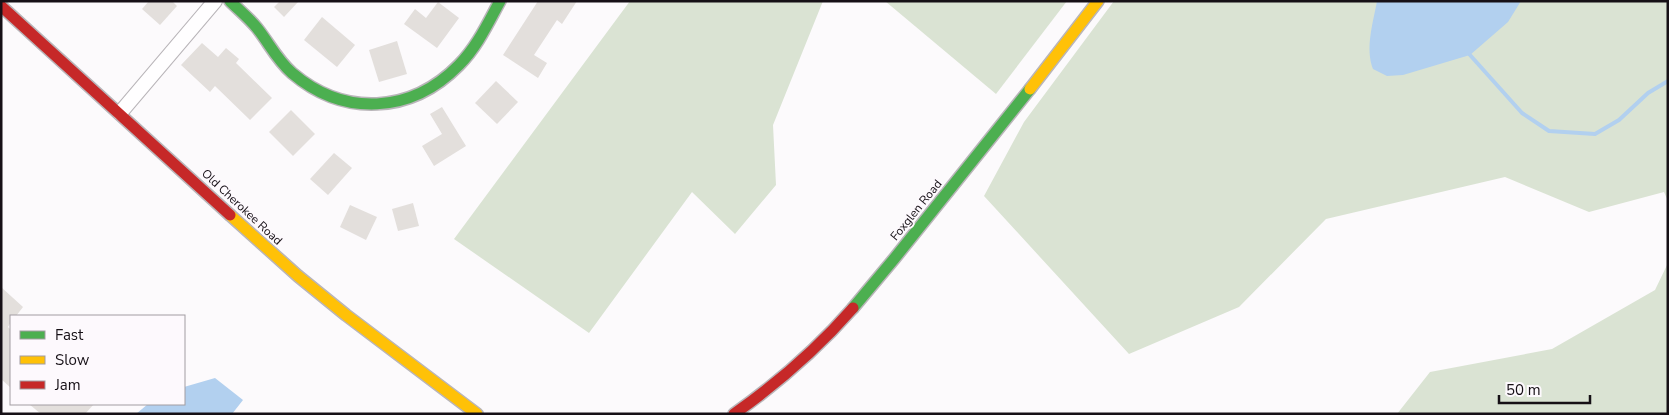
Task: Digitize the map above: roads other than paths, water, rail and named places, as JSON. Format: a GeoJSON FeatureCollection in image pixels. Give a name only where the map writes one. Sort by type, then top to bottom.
{"type":"FeatureCollection","features":[{"type":"Feature","properties":{"kind":"street"},"geometry":{"type":"LineString","coordinates":[[120,113],[215,1]]}},
{"type":"Feature","properties":{"kind":"street"},"geometry":{"type":"LineString","coordinates":[[230,1],[252,22],[281,62],[299,79],[320,92],[344,101],[357,104],[385,104],[413,98],[451,73],[461,64],[500,1]]}},
{"type":"Feature","properties":{"kind":"street","name":"Foxglen Road"},"geometry":{"type":"LineString","coordinates":[[734,414],[758,398],[816,349],[861,302],[1098,1]]}},
{"type":"Feature","properties":{"kind":"street","name":"Old Cherokee Road"},"geometry":{"type":"LineString","coordinates":[[1,6],[298,276],[346,316],[477,414]]}},
{"type":"Feature","properties":{"kind":"water"},"geometry":{"type":"Polygon","coordinates":[[[1377,1],[1521,1],[1508,22],[1470,55],[1403,75],[1387,76],[1373,69],[1371,61],[1370,35],[1377,1]]]}},
{"type":"Feature","properties":{"kind":"water"},"geometry":{"type":"Polygon","coordinates":[[[215,378],[243,400],[232,414],[136,414],[147,405],[185,405],[185,387],[215,378]]]}},
{"type":"Feature","properties":{"kind":"waterway"},"geometry":{"type":"LineString","coordinates":[[1470,55],[1522,113],[1549,131],[1595,134],[1619,120],[1648,93],[1668,81]]}}]}
